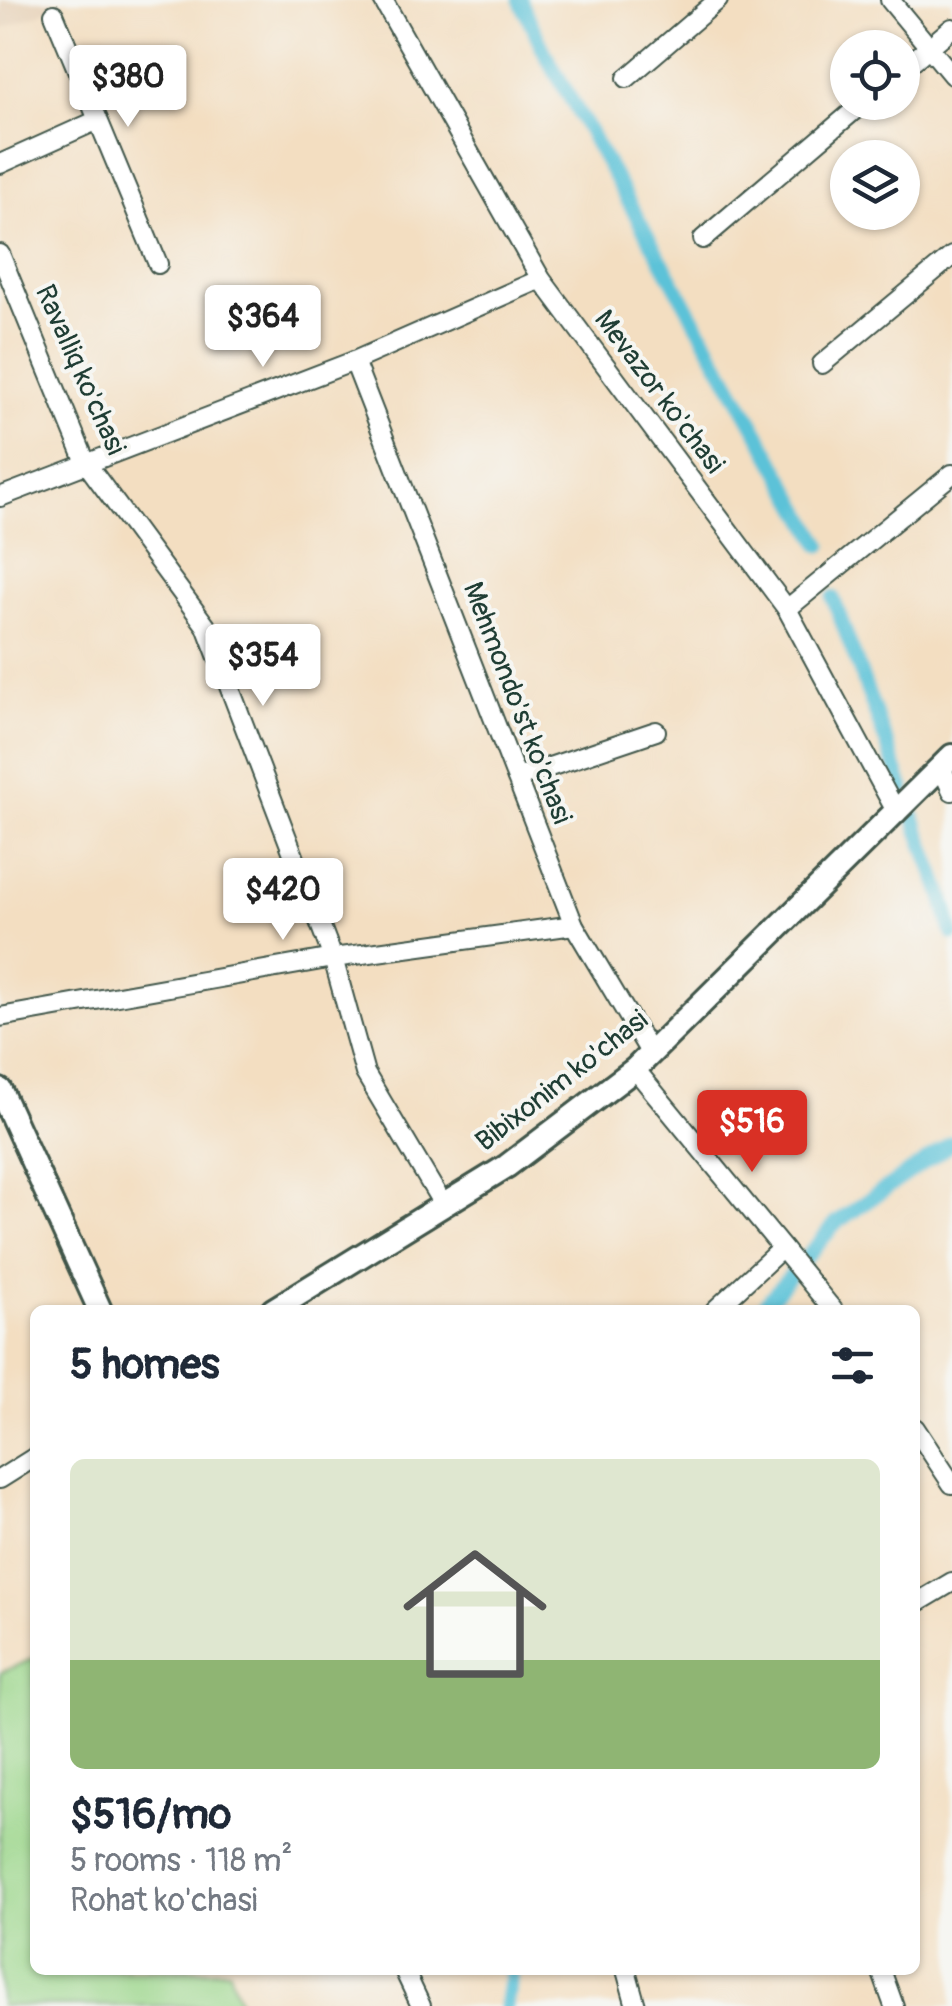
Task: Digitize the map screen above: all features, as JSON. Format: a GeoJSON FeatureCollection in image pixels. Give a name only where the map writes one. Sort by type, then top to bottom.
{"type":"FeatureCollection","features":[{"type":"Feature","properties":{"kind":"main road","name":"Bibixonim ko'chasi"},"geometry":{"type":"LineString","coordinates":[[281,1305],[507,1166],[643,1062],[947,761]]}},
{"type":"Feature","properties":{"kind":"main road"},"geometry":{"type":"LineString","coordinates":[[0,1090],[98,1305]]}},
{"type":"Feature","properties":{"kind":"street","name":"Mevazor ko'chasi"},"geometry":{"type":"LineString","coordinates":[[383,0],[541,279],[788,609],[897,812]]}},
{"type":"Feature","properties":{"kind":"street"},"geometry":{"type":"LineString","coordinates":[[628,78],[718,0]]}},
{"type":"Feature","properties":{"kind":"street"},"geometry":{"type":"LineString","coordinates":[[890,0],[952,75]]}},
{"type":"Feature","properties":{"kind":"street"},"geometry":{"type":"LineString","coordinates":[[54,14],[158,264]]}},
{"type":"Feature","properties":{"kind":"street"},"geometry":{"type":"LineString","coordinates":[[920,55],[952,28]]}},
{"type":"Feature","properties":{"kind":"street"},"geometry":{"type":"LineString","coordinates":[[0,164],[98,120]]}},
{"type":"Feature","properties":{"kind":"street"},"geometry":{"type":"LineString","coordinates":[[703,239],[843,120]]}},
{"type":"Feature","properties":{"kind":"street","name":"Ravalliq ko'chasi"},"geometry":{"type":"LineString","coordinates":[[0,254],[86,463],[206,626],[334,958],[365,1073],[444,1206]]}},
{"type":"Feature","properties":{"kind":"street"},"geometry":{"type":"LineString","coordinates":[[822,364],[952,256]]}},
{"type":"Feature","properties":{"kind":"street"},"geometry":{"type":"LineString","coordinates":[[0,497],[354,361],[541,279]]}},
{"type":"Feature","properties":{"kind":"street","name":"Mehmondo'st ko'chasi"},"geometry":{"type":"LineString","coordinates":[[354,361],[574,924],[643,1062],[829,1305]]}},
{"type":"Feature","properties":{"kind":"street"},"geometry":{"type":"LineString","coordinates":[[788,609],[952,474]]}},
{"type":"Feature","properties":{"kind":"street"},"geometry":{"type":"LineString","coordinates":[[517,778],[656,731]]}},
{"type":"Feature","properties":{"kind":"street"},"geometry":{"type":"LineString","coordinates":[[947,761],[952,791]]}},
{"type":"Feature","properties":{"kind":"street"},"geometry":{"type":"LineString","coordinates":[[0,1017],[334,958],[574,924]]}},
{"type":"Feature","properties":{"kind":"street"},"geometry":{"type":"LineString","coordinates":[[719,1305],[782,1248]]}},
{"type":"Feature","properties":{"kind":"street"},"geometry":{"type":"LineString","coordinates":[[920,1436],[952,1484]]}},
{"type":"Feature","properties":{"kind":"street"},"geometry":{"type":"LineString","coordinates":[[0,1479],[30,1460]]}},
{"type":"Feature","properties":{"kind":"street"},"geometry":{"type":"LineString","coordinates":[[920,1601],[952,1582]]}},
{"type":"Feature","properties":{"kind":"street"},"geometry":{"type":"LineString","coordinates":[[406,1975],[421,2006]]}},
{"type":"Feature","properties":{"kind":"street"},"geometry":{"type":"LineString","coordinates":[[627,1975],[636,2006]]}},
{"type":"Feature","properties":{"kind":"street"},"geometry":{"type":"LineString","coordinates":[[883,1975],[894,2006]]}},
{"type":"Feature","properties":{"kind":"shaded area"},"geometry":{"type":"Polygon","coordinates":[[[0,0],[53,0],[56,7],[0,30],[0,0]]]}},
{"type":"Feature","properties":{"kind":"green space"},"geometry":{"type":"Polygon","coordinates":[[[30,1660],[30,1975],[231,1975],[241,2006],[0,2006],[0,1673],[30,1660]]]}},
{"type":"Feature","properties":{"kind":"waterway"},"geometry":{"type":"LineString","coordinates":[[520,0],[546,55],[821,545]]}},
{"type":"Feature","properties":{"kind":"waterway"},"geometry":{"type":"LineString","coordinates":[[833,598],[903,788]]}},
{"type":"Feature","properties":{"kind":"waterway"},"geometry":{"type":"LineString","coordinates":[[913,815],[952,933]]}},
{"type":"Feature","properties":{"kind":"waterway"},"geometry":{"type":"LineString","coordinates":[[764,1305],[837,1222],[952,1143]]}},
{"type":"Feature","properties":{"kind":"waterway"},"geometry":{"type":"LineString","coordinates":[[506,2006],[511,1975]]}}]}
